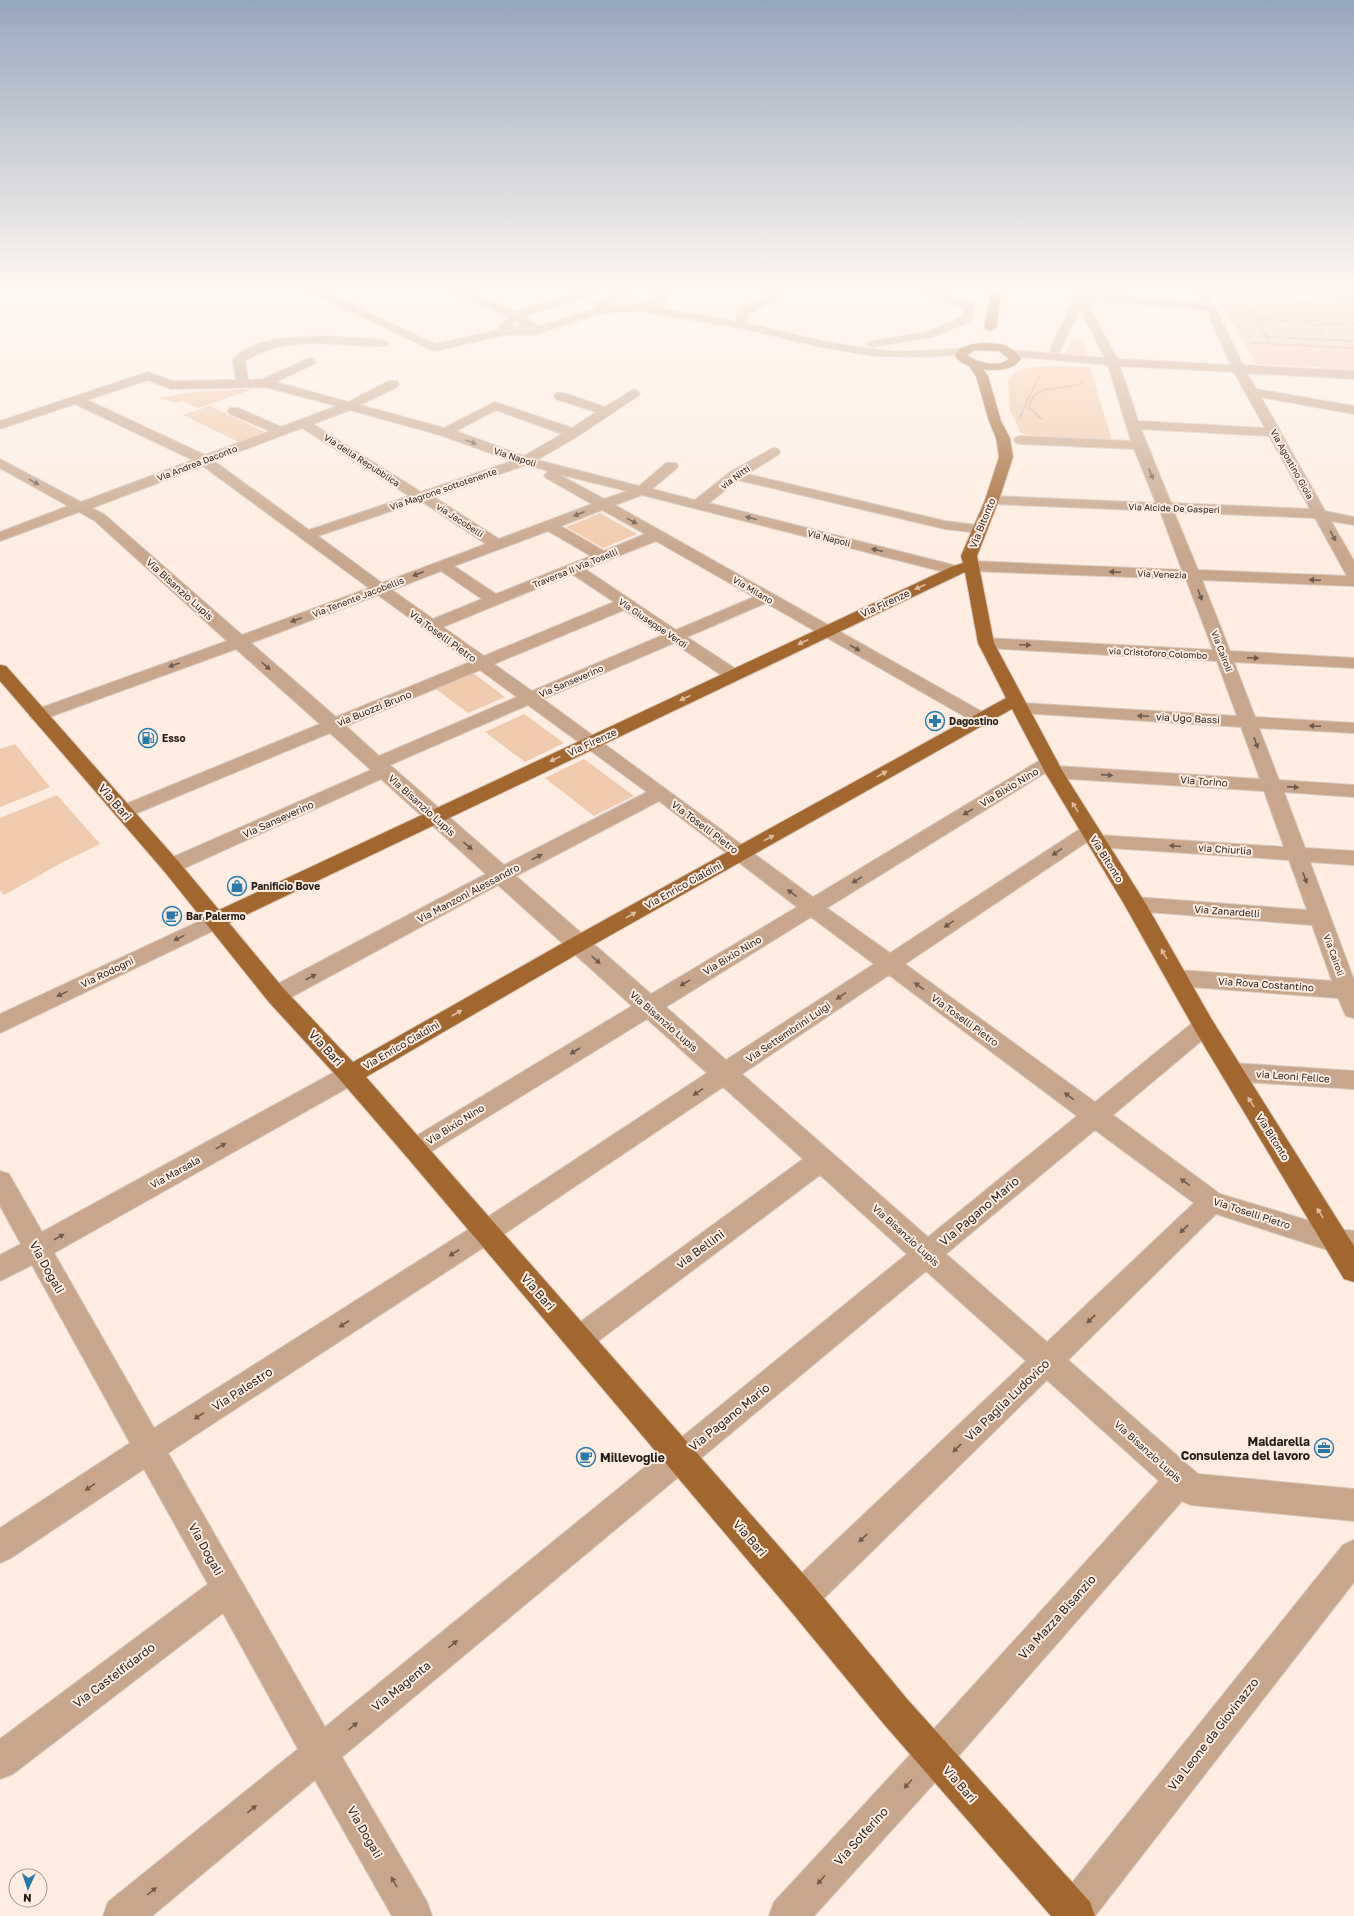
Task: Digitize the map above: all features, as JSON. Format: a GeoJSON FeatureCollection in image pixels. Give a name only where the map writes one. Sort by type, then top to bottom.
{"type":"FeatureCollection","features":[{"type":"Feature","properties":{"kind":"main road","name":"Via Bitonto"},"geometry":{"type":"LineString","coordinates":[[982,376],[996,423],[1003,438],[1006,457],[992,500],[963,568],[986,643],[1052,767],[1135,904],[1204,1026],[1232,1072],[1346,1242],[1354,1270]]}},
{"type":"Feature","properties":{"kind":"main road","name":"Via Bitonto"},"geometry":{"type":"LineString","coordinates":[[996,423],[1001,376]]}},
{"type":"Feature","properties":{"kind":"main road","name":"Via Firenze"},"geometry":{"type":"LineString","coordinates":[[215,921],[826,631],[963,568]]}},
{"type":"Feature","properties":{"kind":"main road","name":"Via Bari"},"geometry":{"type":"LineString","coordinates":[[0,670],[171,866],[276,995],[350,1074],[801,1597],[895,1711],[1074,1914]]}},
{"type":"Feature","properties":{"kind":"main road","name":"Via Enrico Cialdini"},"geometry":{"type":"LineString","coordinates":[[350,1074],[578,944],[982,719],[1019,704]]}},
{"type":"Feature","properties":{"kind":"street","name":"Via Napoli"},"geometry":{"type":"LineString","coordinates":[[0,424],[147,376]]}},
{"type":"Feature","properties":{"kind":"street","name":"Via Napoli"},"geometry":{"type":"LineString","coordinates":[[149,376],[171,385],[242,382],[266,383],[445,432],[525,461],[963,568]]}},
{"type":"Feature","properties":{"kind":"street"},"geometry":{"type":"LineString","coordinates":[[241,376],[242,382]]}},
{"type":"Feature","properties":{"kind":"street"},"geometry":{"type":"LineString","coordinates":[[266,383],[280,376]]}},
{"type":"Feature","properties":{"kind":"street","name":"Via Cairoli"},"geometry":{"type":"LineString","coordinates":[[1117,376],[1139,444],[1166,507],[1224,656],[1320,918],[1352,997]]}},
{"type":"Feature","properties":{"kind":"street","name":"Via Agostino Gioia"},"geometry":{"type":"LineString","coordinates":[[1243,376],[1354,575]]}},
{"type":"Feature","properties":{"kind":"street","name":"Via Andrea Daconto"},"geometry":{"type":"LineString","coordinates":[[0,537],[349,406],[393,384]]}},
{"type":"Feature","properties":{"kind":"street"},"geometry":{"type":"LineString","coordinates":[[1252,392],[1354,410]]}},
{"type":"Feature","properties":{"kind":"street","name":"Via Magrone sottotenente"},"geometry":{"type":"LineString","coordinates":[[307,535],[525,461],[573,433],[634,393]]}},
{"type":"Feature","properties":{"kind":"street"},"geometry":{"type":"LineString","coordinates":[[560,396],[606,411]]}},
{"type":"Feature","properties":{"kind":"street","name":"Via Toselli Pietro"},"geometry":{"type":"LineString","coordinates":[[76,400],[204,460],[481,664],[660,793],[740,854],[1212,1202],[1346,1242]]}},
{"type":"Feature","properties":{"kind":"street"},"geometry":{"type":"LineString","coordinates":[[445,432],[495,406],[573,433]]}},
{"type":"Feature","properties":{"kind":"street"},"geometry":{"type":"LineString","coordinates":[[234,411],[280,431]]}},
{"type":"Feature","properties":{"kind":"street","name":"Via della Repubblica"},"geometry":{"type":"LineString","coordinates":[[303,423],[422,496]]}},
{"type":"Feature","properties":{"kind":"street"},"geometry":{"type":"LineString","coordinates":[[1132,425],[1274,432]]}},
{"type":"Feature","properties":{"kind":"street"},"geometry":{"type":"LineString","coordinates":[[1021,440],[1139,444]]}},
{"type":"Feature","properties":{"kind":"street","name":"via Nitti"},"geometry":{"type":"LineString","coordinates":[[699,504],[735,475],[773,452]]}},
{"type":"Feature","properties":{"kind":"street","name":"Via Milano"},"geometry":{"type":"LineString","coordinates":[[525,461],[982,719]]}},
{"type":"Feature","properties":{"kind":"street","name":"Via Bisanzio Lupis"},"geometry":{"type":"LineString","coordinates":[[0,463],[100,518],[1191,1490],[1354,1506]]}},
{"type":"Feature","properties":{"kind":"street","name":"Via Tenente Jacobellis"},"geometry":{"type":"LineString","coordinates":[[38,715],[239,642],[642,490],[671,466]]}},
{"type":"Feature","properties":{"kind":"street"},"geometry":{"type":"LineString","coordinates":[[735,475],[945,524],[980,529]]}},
{"type":"Feature","properties":{"kind":"street","name":"via Jacobelli"},"geometry":{"type":"LineString","coordinates":[[422,496],[497,544]]}},
{"type":"Feature","properties":{"kind":"street","name":"Via Alcide De Gasperi"},"geometry":{"type":"LineString","coordinates":[[992,500],[1320,514],[1354,521]]}},
{"type":"Feature","properties":{"kind":"street"},"geometry":{"type":"LineString","coordinates":[[549,525],[603,556]]}},
{"type":"Feature","properties":{"kind":"street","name":"Traversa II Via Toselli"},"geometry":{"type":"LineString","coordinates":[[430,626],[657,535]]}},
{"type":"Feature","properties":{"kind":"street"},"geometry":{"type":"LineString","coordinates":[[442,565],[494,600]]}},
{"type":"Feature","properties":{"kind":"street","name":"Via Giuseppe Verdi"},"geometry":{"type":"LineString","coordinates":[[573,568],[624,604],[733,675]]}},
{"type":"Feature","properties":{"kind":"street","name":"Via Venezia"},"geometry":{"type":"LineString","coordinates":[[963,568],[1354,581]]}},
{"type":"Feature","properties":{"kind":"street","name":"Via Sanseverino"},"geometry":{"type":"LineString","coordinates":[[171,866],[530,698],[767,597]]}},
{"type":"Feature","properties":{"kind":"street","name":"via Buozzi Bruno"},"geometry":{"type":"LineString","coordinates":[[123,812],[624,604]]}},
{"type":"Feature","properties":{"kind":"street","name":"via Cristoforo Colombo"},"geometry":{"type":"LineString","coordinates":[[986,643],[1354,663]]}},
{"type":"Feature","properties":{"kind":"street","name":"via Ugo Bassi"},"geometry":{"type":"LineString","coordinates":[[1019,704],[1248,722],[1354,728]]}},
{"type":"Feature","properties":{"kind":"street","name":"Via Torino"},"geometry":{"type":"LineString","coordinates":[[1052,767],[1354,791]]}},
{"type":"Feature","properties":{"kind":"street","name":"Via Bixio Nino"},"geometry":{"type":"LineString","coordinates":[[415,1149],[647,1006],[812,907],[1052,767]]}},
{"type":"Feature","properties":{"kind":"street","name":"Via Manzoni Alessandro"},"geometry":{"type":"LineString","coordinates":[[276,995],[501,875],[660,793]]}},
{"type":"Feature","properties":{"kind":"street","name":"via Chiurlia"},"geometry":{"type":"LineString","coordinates":[[1093,836],[1354,858]]}},
{"type":"Feature","properties":{"kind":"street","name":"Via Settembrini Luigi"},"geometry":{"type":"LineString","coordinates":[[486,1232],[889,964],[1093,836]]}},
{"type":"Feature","properties":{"kind":"street","name":"Via Zanardelli"},"geometry":{"type":"LineString","coordinates":[[1135,904],[1320,918]]}},
{"type":"Feature","properties":{"kind":"street","name":"Via Rodogni"},"geometry":{"type":"LineString","coordinates":[[0,1024],[215,921]]}},
{"type":"Feature","properties":{"kind":"street","name":"Via Rova Costantino"},"geometry":{"type":"LineString","coordinates":[[1178,978],[1352,997]]}},
{"type":"Feature","properties":{"kind":"street","name":"Via Pagano Mario"},"geometry":{"type":"LineString","coordinates":[[680,1457],[1204,1026]]}},
{"type":"Feature","properties":{"kind":"street","name":"via Leoni Felice"},"geometry":{"type":"LineString","coordinates":[[1232,1072],[1354,1080]]}},
{"type":"Feature","properties":{"kind":"street","name":"Via Marsala"},"geometry":{"type":"LineString","coordinates":[[0,1270],[350,1074]]}},
{"type":"Feature","properties":{"kind":"street","name":"via Bellini"},"geometry":{"type":"LineString","coordinates":[[579,1339],[821,1160]]}},
{"type":"Feature","properties":{"kind":"street","name":"Via Dogali"},"geometry":{"type":"LineString","coordinates":[[0,1182],[413,1916]]}},
{"type":"Feature","properties":{"kind":"street","name":"Via Paglia Ludovico"},"geometry":{"type":"LineString","coordinates":[[801,1597],[1212,1202]]}},
{"type":"Feature","properties":{"kind":"street","name":"Via Palestro"},"geometry":{"type":"LineString","coordinates":[[0,1547],[149,1448],[486,1232]]}},
{"type":"Feature","properties":{"kind":"street","name":"Via Magenta"},"geometry":{"type":"LineString","coordinates":[[122,1916],[680,1457]]}},
{"type":"Feature","properties":{"kind":"street","name":"Via Mazza Bisanzio"},"geometry":{"type":"LineString","coordinates":[[935,1755],[1180,1480]]}},
{"type":"Feature","properties":{"kind":"street","name":"Via Leone da Giovinazzo"},"geometry":{"type":"LineString","coordinates":[[1074,1914],[1354,1556]]}},
{"type":"Feature","properties":{"kind":"street","name":"Via Castelfidardo"},"geometry":{"type":"LineString","coordinates":[[0,1761],[228,1589]]}},
{"type":"Feature","properties":{"kind":"street","name":"Via Solferino"},"geometry":{"type":"LineString","coordinates":[[788,1916],[935,1755]]}},
{"type":"Feature","properties":{"kind":"path"},"geometry":{"type":"LineString","coordinates":[[996,423],[1020,425],[1018,422],[1039,376]]}},
{"type":"Feature","properties":{"kind":"path"},"geometry":{"type":"LineString","coordinates":[[1047,421],[1029,408],[1031,398],[1039,392],[1081,384],[1084,382],[1083,379]]}},
{"type":"Feature","properties":{"kind":"shaded area"},"geometry":{"type":"Polygon","coordinates":[[[1011,376],[1093,376],[1112,440],[1031,436],[1021,433],[1010,411],[1008,381],[1011,376]]]}},
{"type":"Feature","properties":{"kind":"shaded area"},"geometry":{"type":"Polygon","coordinates":[[[253,389],[198,408],[182,401],[175,403],[159,398],[191,392],[253,389]]]}},
{"type":"Feature","properties":{"kind":"shaded area"},"geometry":{"type":"Polygon","coordinates":[[[209,406],[265,432],[239,442],[183,415],[209,406]]]}},
{"type":"Feature","properties":{"kind":"shaded area"},"geometry":{"type":"Polygon","coordinates":[[[600,513],[637,534],[603,548],[566,527],[600,513]]]}},
{"type":"Feature","properties":{"kind":"shaded area"},"geometry":{"type":"Polygon","coordinates":[[[473,673],[505,697],[468,713],[436,689],[473,673]]]}},
{"type":"Feature","properties":{"kind":"shaded area"},"geometry":{"type":"Polygon","coordinates":[[[524,714],[564,743],[525,762],[485,732],[524,714]]]}},
{"type":"Feature","properties":{"kind":"shaded area"},"geometry":{"type":"Polygon","coordinates":[[[15,744],[50,787],[0,807],[0,749],[15,744]]]}},
{"type":"Feature","properties":{"kind":"shaded area"},"geometry":{"type":"Polygon","coordinates":[[[584,759],[634,796],[594,816],[545,778],[584,759]]]}},
{"type":"Feature","properties":{"kind":"shaded area"},"geometry":{"type":"Polygon","coordinates":[[[57,795],[100,844],[63,862],[4,895],[0,890],[0,818],[57,795]]]}},
{"type":"Feature","properties":{"kind":"place","name":"Dagostino"},"geometry":{"type":"Point","coordinates":[935,721]}},
{"type":"Feature","properties":{"kind":"place","name":"Esso"},"geometry":{"type":"Point","coordinates":[148,738]}},
{"type":"Feature","properties":{"kind":"place","name":"Panificio Bove"},"geometry":{"type":"Point","coordinates":[237,886]}},
{"type":"Feature","properties":{"kind":"place","name":"Bar Palermo"},"geometry":{"type":"Point","coordinates":[172,916]}},
{"type":"Feature","properties":{"kind":"place","name":"Maldarella Consulenza del lavoro"},"geometry":{"type":"Point","coordinates":[1324,1448]}},
{"type":"Feature","properties":{"kind":"place","name":"Millevoglie"},"geometry":{"type":"Point","coordinates":[586,1457]}}]}
